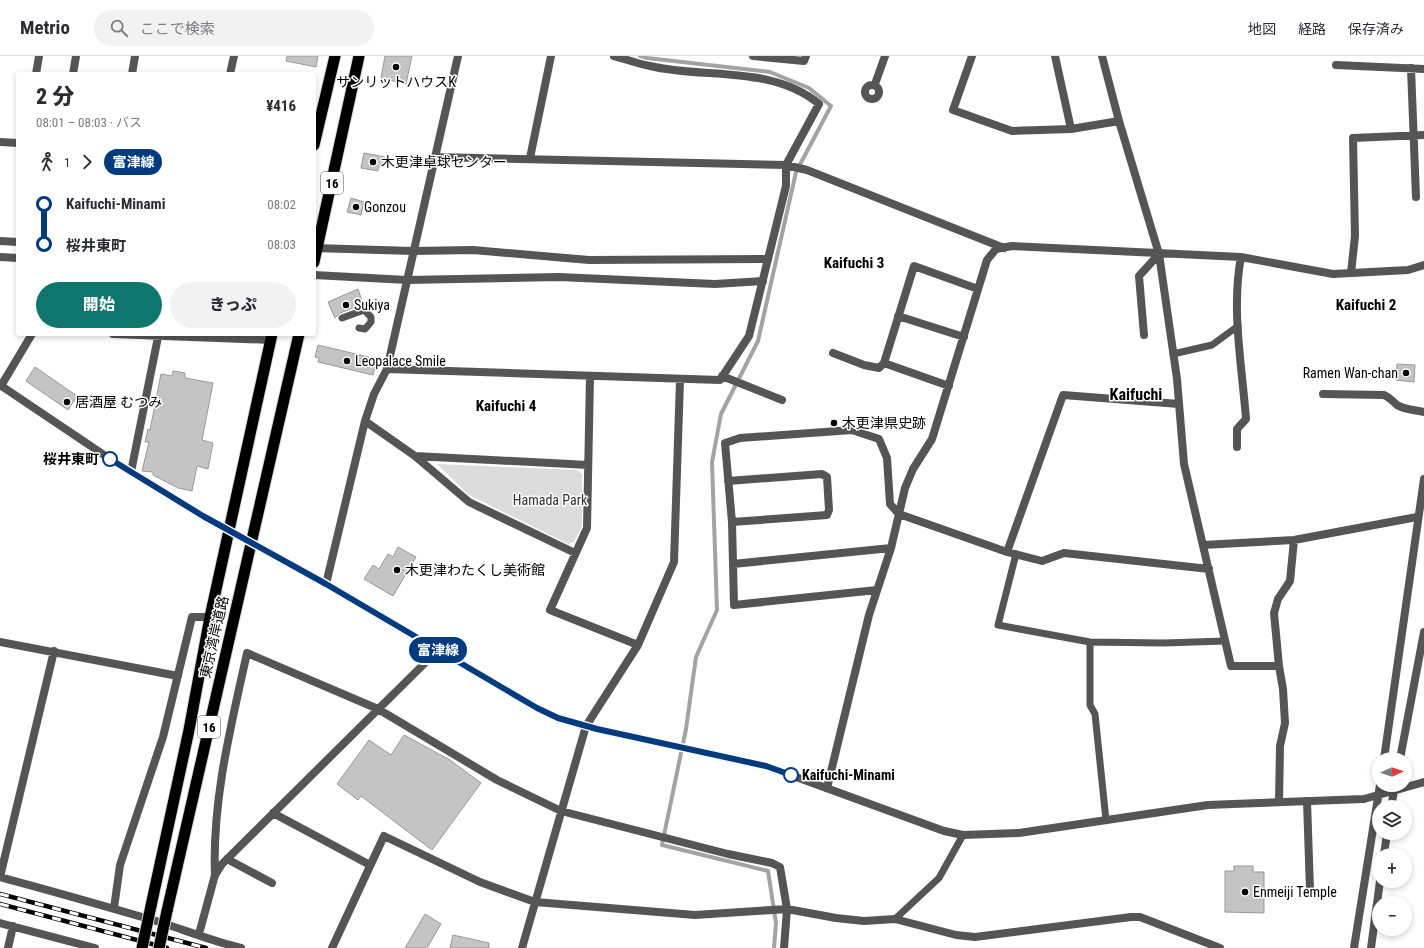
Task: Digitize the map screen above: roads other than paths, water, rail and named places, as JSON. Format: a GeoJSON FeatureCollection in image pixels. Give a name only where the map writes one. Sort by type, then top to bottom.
{"type":"FeatureCollection","features":[{"type":"Feature","properties":{"kind":"highway"},"geometry":{"type":"LineString","coordinates":[[316,137],[335,56]]}},
{"type":"Feature","properties":{"kind":"highway","name":"16"},"geometry":{"type":"LineString","coordinates":[[316,244],[359,56]]}},
{"type":"Feature","properties":{"kind":"highway","name":"東京湾岸道路"},"geometry":{"type":"LineString","coordinates":[[159,948],[299,336]]}},
{"type":"Feature","properties":{"kind":"highway","name":"東京湾岸道路"},"geometry":{"type":"LineString","coordinates":[[142,948],[210,617],[272,337]]}},
{"type":"Feature","properties":{"kind":"street"},"geometry":{"type":"LineString","coordinates":[[36,72],[39,56]]}},
{"type":"Feature","properties":{"kind":"street"},"geometry":{"type":"LineString","coordinates":[[73,72],[76,56]]}},
{"type":"Feature","properties":{"kind":"street"},"geometry":{"type":"LineString","coordinates":[[132,72],[135,56]]}},
{"type":"Feature","properties":{"kind":"street"},"geometry":{"type":"LineString","coordinates":[[230,72],[234,56]]}},
{"type":"Feature","properties":{"kind":"street"},"geometry":{"type":"LineString","coordinates":[[326,584],[365,421],[374,394],[387,369],[458,56]]}},
{"type":"Feature","properties":{"kind":"street"},"geometry":{"type":"LineString","coordinates":[[530,158],[551,56]]}},
{"type":"Feature","properties":{"kind":"street"},"geometry":{"type":"LineString","coordinates":[[387,369],[680,380],[720,380],[749,336],[786,186],[786,165],[819,104],[808,94],[769,80],[650,67],[614,56]]}},
{"type":"Feature","properties":{"kind":"street"},"geometry":{"type":"LineString","coordinates":[[753,56],[804,61],[806,56]]}},
{"type":"Feature","properties":{"kind":"street"},"geometry":{"type":"LineString","coordinates":[[875,84],[885,56]]}},
{"type":"Feature","properties":{"kind":"street"},"geometry":{"type":"LineString","coordinates":[[972,56],[953,110],[1012,131],[1070,128],[1119,121]]}},
{"type":"Feature","properties":{"kind":"street"},"geometry":{"type":"LineString","coordinates":[[1055,56],[1070,128]]}},
{"type":"Feature","properties":{"kind":"street"},"geometry":{"type":"LineString","coordinates":[[1102,56],[1119,121],[1159,254],[1179,404],[1184,464],[1231,666],[1279,666]]}},
{"type":"Feature","properties":{"kind":"street"},"geometry":{"type":"LineString","coordinates":[[1336,65],[1424,69]]}},
{"type":"Feature","properties":{"kind":"street"},"geometry":{"type":"LineString","coordinates":[[1411,68],[1416,197]]}},
{"type":"Feature","properties":{"kind":"street"},"geometry":{"type":"LineString","coordinates":[[1351,273],[1355,236],[1353,138],[1424,135]]}},
{"type":"Feature","properties":{"kind":"street"},"geometry":{"type":"LineString","coordinates":[[0,142],[16,143]]}},
{"type":"Feature","properties":{"kind":"street"},"geometry":{"type":"LineString","coordinates":[[435,157],[786,165],[807,170],[1004,248]]}},
{"type":"Feature","properties":{"kind":"street"},"geometry":{"type":"LineString","coordinates":[[0,241],[16,242]]}},
{"type":"Feature","properties":{"kind":"street"},"geometry":{"type":"LineString","coordinates":[[827,788],[869,615],[891,548],[905,488],[913,469],[932,439],[987,260],[996,249],[1012,246],[1241,257],[1333,274],[1408,270],[1424,265]]}},
{"type":"Feature","properties":{"kind":"street"},"geometry":{"type":"LineString","coordinates":[[316,248],[413,251],[473,250],[589,260],[768,259]]}},
{"type":"Feature","properties":{"kind":"street"},"geometry":{"type":"LineString","coordinates":[[1144,334],[1139,276],[1159,254]]}},
{"type":"Feature","properties":{"kind":"street"},"geometry":{"type":"LineString","coordinates":[[0,257],[16,258]]}},
{"type":"Feature","properties":{"kind":"street"},"geometry":{"type":"LineString","coordinates":[[1236,447],[1237,429],[1246,419],[1238,326],[1237,279],[1241,257]]}},
{"type":"Feature","properties":{"kind":"street"},"geometry":{"type":"LineString","coordinates":[[832,353],[864,365],[879,368],[884,363],[914,266],[978,289]]}},
{"type":"Feature","properties":{"kind":"street"},"geometry":{"type":"LineString","coordinates":[[316,275],[407,280],[558,278],[715,284],[763,281]]}},
{"type":"Feature","properties":{"kind":"street"},"geometry":{"type":"LineString","coordinates":[[898,316],[964,337]]}},
{"type":"Feature","properties":{"kind":"street"},"geometry":{"type":"LineString","coordinates":[[31,336],[1,386],[131,472],[229,531],[326,584],[537,708],[558,718],[586,726],[766,766],[944,831],[963,835],[1019,833],[1208,805],[1279,801],[1364,799],[1385,792]]}},
{"type":"Feature","properties":{"kind":"street"},"geometry":{"type":"LineString","coordinates":[[143,336],[272,337]]}},
{"type":"Feature","properties":{"kind":"street"},"geometry":{"type":"LineString","coordinates":[[131,472],[158,337]]}},
{"type":"Feature","properties":{"kind":"street"},"geometry":{"type":"LineString","coordinates":[[884,363],[949,386]]}},
{"type":"Feature","properties":{"kind":"street"},"geometry":{"type":"LineString","coordinates":[[590,376],[587,528],[550,610],[638,645]]}},
{"type":"Feature","properties":{"kind":"street"},"geometry":{"type":"LineString","coordinates":[[722,376],[782,400]]}},
{"type":"Feature","properties":{"kind":"street"},"geometry":{"type":"LineString","coordinates":[[522,948],[586,726],[638,645],[674,562],[680,380]]}},
{"type":"Feature","properties":{"kind":"street"},"geometry":{"type":"LineString","coordinates":[[1323,394],[1384,395],[1391,398],[1397,405],[1404,408],[1424,412]]}},
{"type":"Feature","properties":{"kind":"street"},"geometry":{"type":"LineString","coordinates":[[1007,552],[1063,395],[1179,404]]}},
{"type":"Feature","properties":{"kind":"street"},"geometry":{"type":"LineString","coordinates":[[365,421],[416,456],[469,502],[575,553]]}},
{"type":"Feature","properties":{"kind":"street"},"geometry":{"type":"LineString","coordinates":[[877,590],[734,605],[732,522],[725,443],[740,438],[852,430],[879,439],[886,458],[890,504],[899,514],[1007,552],[1042,561],[1064,553],[1209,569]]}},
{"type":"Feature","properties":{"kind":"street"},"geometry":{"type":"LineString","coordinates":[[416,456],[588,465]]}},
{"type":"Feature","properties":{"kind":"street"},"geometry":{"type":"LineString","coordinates":[[728,481],[822,474],[827,478],[829,510],[827,515],[732,522]]}},
{"type":"Feature","properties":{"kind":"street"},"geometry":{"type":"LineString","coordinates":[[1385,752],[1417,518],[1424,479]]}},
{"type":"Feature","properties":{"kind":"street"},"geometry":{"type":"LineString","coordinates":[[1203,545],[1294,540],[1417,518]]}},
{"type":"Feature","properties":{"kind":"street"},"geometry":{"type":"LineString","coordinates":[[1279,801],[1280,746],[1285,723],[1283,689],[1279,666],[1274,613],[1278,599],[1290,581],[1294,540]]}},
{"type":"Feature","properties":{"kind":"street"},"geometry":{"type":"LineString","coordinates":[[733,564],[891,548]]}},
{"type":"Feature","properties":{"kind":"street"},"geometry":{"type":"LineString","coordinates":[[114,908],[120,865],[163,737],[192,617],[210,617]]}},
{"type":"Feature","properties":{"kind":"street"},"geometry":{"type":"LineString","coordinates":[[1401,752],[1424,632]]}},
{"type":"Feature","properties":{"kind":"street"},"geometry":{"type":"LineString","coordinates":[[0,642],[54,651],[178,676]]}},
{"type":"Feature","properties":{"kind":"street"},"geometry":{"type":"LineString","coordinates":[[215,875],[227,859],[438,650]]}},
{"type":"Feature","properties":{"kind":"street"},"geometry":{"type":"LineString","coordinates":[[54,651],[0,877],[114,908],[199,934],[219,943],[241,948]]}},
{"type":"Feature","properties":{"kind":"street"},"geometry":{"type":"LineString","coordinates":[[199,934],[215,875],[214,842],[227,746],[247,653],[378,709],[497,780],[561,811],[728,854],[772,863],[780,868],[787,909],[784,948]]}},
{"type":"Feature","properties":{"kind":"street"},"geometry":{"type":"LineString","coordinates":[[1412,784],[1424,782]]}},
{"type":"Feature","properties":{"kind":"street"},"geometry":{"type":"LineString","coordinates":[[1354,948],[1379,792]]}},
{"type":"Feature","properties":{"kind":"street"},"geometry":{"type":"LineString","coordinates":[[1307,801],[1310,890]]}},
{"type":"Feature","properties":{"kind":"street"},"geometry":{"type":"LineString","coordinates":[[273,814],[370,865]]}},
{"type":"Feature","properties":{"kind":"street"},"geometry":{"type":"LineString","coordinates":[[332,948],[384,836],[480,882],[535,902],[695,915],[787,909],[857,920],[896,919],[956,935],[975,937],[1131,916],[1140,917],[1220,948]]}},
{"type":"Feature","properties":{"kind":"street"},"geometry":{"type":"LineString","coordinates":[[227,859],[272,884]]}},
{"type":"Feature","properties":{"kind":"street"},"geometry":{"type":"LineString","coordinates":[[1371,948],[1379,888]]}},
{"type":"Feature","properties":{"kind":"street"},"geometry":{"type":"LineString","coordinates":[[0,923],[95,948]]}},
{"type":"Feature","properties":{"kind":"street"},"geometry":{"type":"LineString","coordinates":[[8,948],[13,926]]}},
{"type":"Feature","properties":{"kind":"lane"},"geometry":{"type":"LineString","coordinates":[[342,318],[367,307],[371,317],[371,322],[365,329],[359,328]]}},
{"type":"Feature","properties":{"kind":"lane"},"geometry":{"type":"LineString","coordinates":[[1173,354],[1212,345],[1238,326]]}},
{"type":"Feature","properties":{"kind":"lane"},"geometry":{"type":"LineString","coordinates":[[1016,554],[998,625],[1090,642],[1164,643],[1225,640]]}},
{"type":"Feature","properties":{"kind":"lane"},"geometry":{"type":"LineString","coordinates":[[1090,642],[1090,705],[1095,714],[1106,820]]}},
{"type":"Feature","properties":{"kind":"lane"},"geometry":{"type":"LineString","coordinates":[[896,919],[939,878],[963,835]]}},
{"type":"Feature","properties":{"kind":"waterway"},"geometry":{"type":"LineString","coordinates":[[640,56],[770,72],[809,88],[831,106],[796,172],[758,341],[721,414],[712,462],[717,610],[696,657],[686,729],[662,845],[768,871],[776,923],[774,948]]}},
{"type":"Feature","properties":{"kind":"railway"},"geometry":{"type":"LineString","coordinates":[[0,894],[206,948]]}},
{"type":"Feature","properties":{"kind":"railway"},"geometry":{"type":"LineString","coordinates":[[0,904],[167,948]]}},
{"type":"Feature","properties":{"kind":"place","name":"サンリットハウスK"},"geometry":{"type":"Point","coordinates":[396,67]}},
{"type":"Feature","properties":{"kind":"place","name":"木更津卓球センター"},"geometry":{"type":"Point","coordinates":[373,162]}},
{"type":"Feature","properties":{"kind":"place","name":"Gonzou"},"geometry":{"type":"Point","coordinates":[356,207]}},
{"type":"Feature","properties":{"kind":"place","name":"Sukiya"},"geometry":{"type":"Point","coordinates":[346,305]}},
{"type":"Feature","properties":{"kind":"place","name":"Leopalace Smile"},"geometry":{"type":"Point","coordinates":[347,361]}},
{"type":"Feature","properties":{"kind":"place","name":"Ramen Wan-chan"},"geometry":{"type":"Point","coordinates":[1406,373]}},
{"type":"Feature","properties":{"kind":"place","name":"居酒屋 むつみ"},"geometry":{"type":"Point","coordinates":[67,402]}},
{"type":"Feature","properties":{"kind":"place","name":"木更津県史跡"},"geometry":{"type":"Point","coordinates":[834,423]}},
{"type":"Feature","properties":{"kind":"place","name":"桜井東町"},"geometry":{"type":"Point","coordinates":[110,459]}},
{"type":"Feature","properties":{"kind":"place","name":"木更津わたくし美術館"},"geometry":{"type":"Point","coordinates":[397,570]}},
{"type":"Feature","properties":{"kind":"place","name":"Kaifuchi-Minami"},"geometry":{"type":"Point","coordinates":[791,775]}},
{"type":"Feature","properties":{"kind":"place","name":"Enmeiji Temple"},"geometry":{"type":"Point","coordinates":[1245,892]}},
{"type":"Feature","properties":{"kind":"district","name":"Kaifuchi 3"},"geometry":{"type":"Point","coordinates":[854,263]}},
{"type":"Feature","properties":{"kind":"district","name":"Kaifuchi 2"},"geometry":{"type":"Point","coordinates":[1366,305]}},
{"type":"Feature","properties":{"kind":"district","name":"Kaifuchi"},"geometry":{"type":"Point","coordinates":[1136,394]}},
{"type":"Feature","properties":{"kind":"district","name":"Kaifuchi 4"},"geometry":{"type":"Point","coordinates":[506,406]}},
{"type":"Feature","properties":{"kind":"park label","name":"Hamada Park"},"geometry":{"type":"Point","coordinates":[550,500]}}]}
